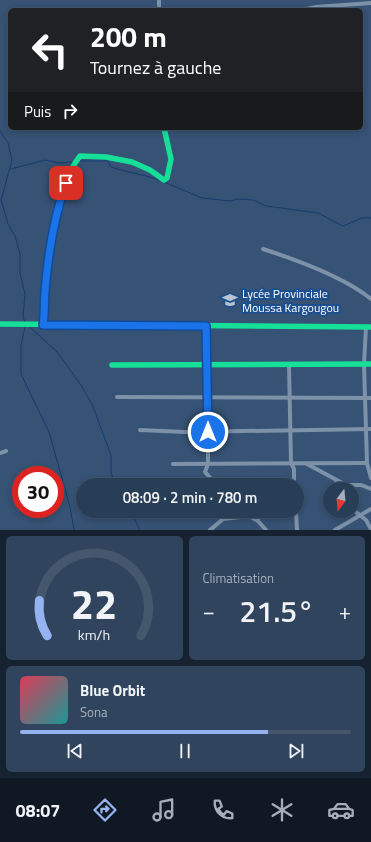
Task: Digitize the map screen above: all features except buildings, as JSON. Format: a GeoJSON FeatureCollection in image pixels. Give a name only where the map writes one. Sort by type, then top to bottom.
{"type":"FeatureCollection","features":[{"type":"Feature","properties":{"kind":"street"},"geometry":{"type":"LineString","coordinates":[[311,8],[371,3]]}},
{"type":"Feature","properties":{"kind":"street"},"geometry":{"type":"LineString","coordinates":[[43,325],[46,309],[45,292],[58,205],[75,162],[80,156],[114,158],[150,169],[164,180],[167,178],[171,159],[164,130]]}},
{"type":"Feature","properties":{"kind":"street"},"geometry":{"type":"LineString","coordinates":[[263,249],[292,258],[360,290],[371,299]]}},
{"type":"Feature","properties":{"kind":"street"},"geometry":{"type":"LineString","coordinates":[[0,324],[368,327],[364,364],[365,398],[369,429],[367,463],[371,478]]}},
{"type":"Feature","properties":{"kind":"street"},"geometry":{"type":"LineString","coordinates":[[206,326],[208,365],[208,464],[205,472],[211,478]]}},
{"type":"Feature","properties":{"kind":"street"},"geometry":{"type":"LineString","coordinates":[[112,365],[371,364]]}},
{"type":"Feature","properties":{"kind":"street"},"geometry":{"type":"LineString","coordinates":[[289,365],[291,463],[294,469],[294,478]]}},
{"type":"Feature","properties":{"kind":"street"},"geometry":{"type":"LineString","coordinates":[[117,397],[371,398]]}},
{"type":"Feature","properties":{"kind":"street"},"geometry":{"type":"LineString","coordinates":[[140,430],[208,432],[369,429]]}},
{"type":"Feature","properties":{"kind":"street"},"geometry":{"type":"LineString","coordinates":[[0,453],[6,451]]}},
{"type":"Feature","properties":{"kind":"street"},"geometry":{"type":"LineString","coordinates":[[305,463],[335,481],[346,485],[361,485],[371,489]]}},
{"type":"Feature","properties":{"kind":"street"},"geometry":{"type":"LineString","coordinates":[[173,464],[367,463]]}},
{"type":"Feature","properties":{"kind":"street"},"geometry":{"type":"LineString","coordinates":[[335,530],[371,509]]}},
{"type":"Feature","properties":{"kind":"street"},"geometry":{"type":"LineString","coordinates":[[210,530],[223,519],[249,516],[258,521]]}},
{"type":"Feature","properties":{"kind":"street"},"geometry":{"type":"LineString","coordinates":[[360,516],[366,520],[371,529]]}},
{"type":"Feature","properties":{"kind":"street"},"geometry":{"type":"LineString","coordinates":[[256,518],[266,530]]}},
{"type":"Feature","properties":{"kind":"street"},"geometry":{"type":"LineString","coordinates":[[297,518],[298,530]]}},
{"type":"Feature","properties":{"kind":"waterway"},"geometry":{"type":"LineString","coordinates":[[0,131],[8,143],[12,160],[1,200],[8,224],[15,236],[20,254],[20,273],[25,294],[23,317],[25,322]]}},
{"type":"Feature","properties":{"kind":"waterway"},"geometry":{"type":"LineString","coordinates":[[11,169],[45,160],[59,163],[72,162]]}},
{"type":"Feature","properties":{"kind":"waterway"},"geometry":{"type":"LineString","coordinates":[[79,161],[108,161],[111,167],[159,180]]}},
{"type":"Feature","properties":{"kind":"waterway"},"geometry":{"type":"LineString","coordinates":[[164,182],[202,198],[230,201],[237,199],[253,200],[266,206],[318,213],[343,226],[362,218],[371,218]]}},
{"type":"Feature","properties":{"kind":"waterway"},"geometry":{"type":"LineString","coordinates":[[25,327],[21,345],[21,374],[49,432],[70,507],[74,530]]}},
{"type":"Feature","properties":{"kind":"waterway"},"geometry":{"type":"LineString","coordinates":[[30,327],[57,352],[81,385],[92,404],[111,455],[111,473],[113,478]]}},
{"type":"Feature","properties":{"kind":"waterway"},"geometry":{"type":"LineString","coordinates":[[134,518],[140,530]]}},
{"type":"Feature","properties":{"kind":"traffic: fast"},"geometry":{"type":"LineString","coordinates":[[43,325],[46,276],[51,240],[60,201],[72,168],[80,156],[106,157],[132,162],[150,170],[164,180],[167,178],[171,159],[164,130]]}},
{"type":"Feature","properties":{"kind":"traffic: fast"},"geometry":{"type":"LineString","coordinates":[[0,324],[371,327]]}},
{"type":"Feature","properties":{"kind":"traffic: fast"},"geometry":{"type":"LineString","coordinates":[[112,365],[371,364]]}},
{"type":"Feature","properties":{"kind":"place","name":"Lycée Provinciale Moussa Kargougou"},"geometry":{"type":"Point","coordinates":[230,300]}},
{"type":"Feature","properties":{"kind":"route"},"geometry":{"type":"LineString","coordinates":[[66,183],[58,205],[53,231],[45,292],[46,309],[43,325],[206,326],[208,365],[208,432]]}}]}
